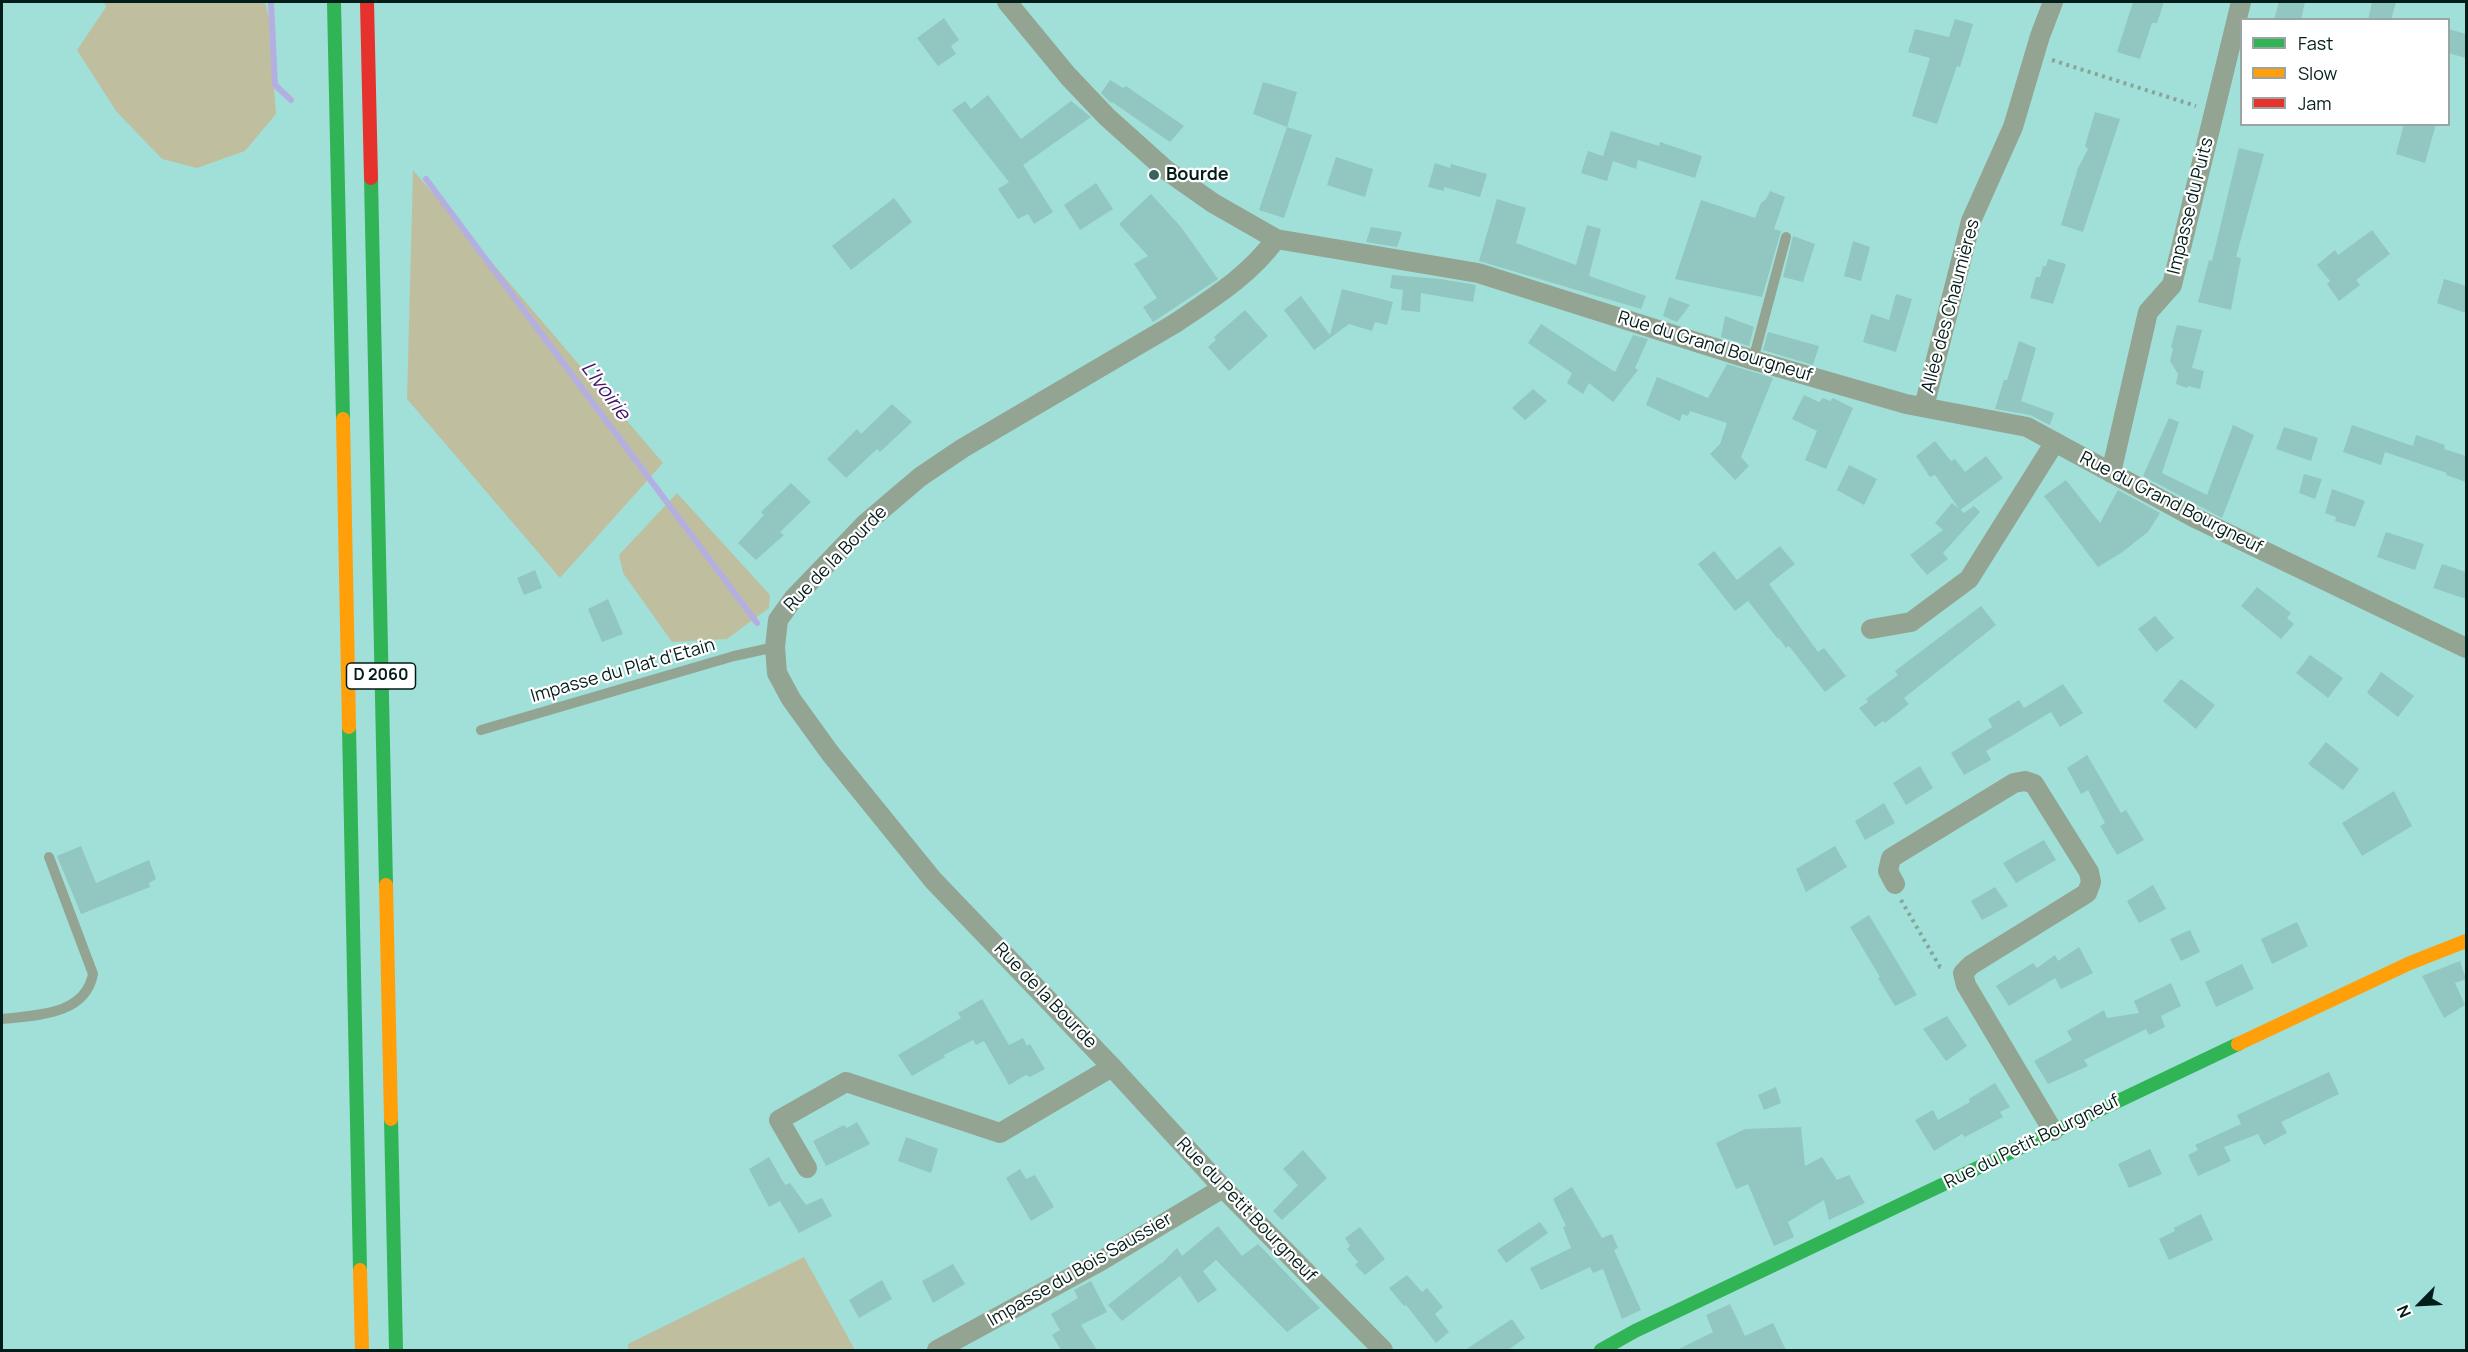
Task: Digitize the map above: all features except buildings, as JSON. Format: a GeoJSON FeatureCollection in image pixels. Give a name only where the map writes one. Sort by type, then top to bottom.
{"type":"FeatureCollection","features":[{"type":"Feature","properties":{"kind":"main road","name":"D 2060"},"geometry":{"type":"LineString","coordinates":[[334,2],[362,1350]]}},
{"type":"Feature","properties":{"kind":"main road","name":"D 2060"},"geometry":{"type":"LineString","coordinates":[[367,2],[396,1350]]}},
{"type":"Feature","properties":{"kind":"main road","name":"Rue du Petit Bourgneuf"},"geometry":{"type":"LineString","coordinates":[[1601,1350],[1635,1331],[2053,1131],[2410,963],[2466,941]]}},
{"type":"Feature","properties":{"kind":"street","name":"Rue du Grand Bourgneuf"},"geometry":{"type":"LineString","coordinates":[[1007,2],[1076,85],[1107,117],[1166,170],[1213,203],[1276,239],[1478,273],[1753,360],[1924,407],[2027,427],[2195,518],[2452,639],[2466,648]]}},
{"type":"Feature","properties":{"kind":"street","name":"Allée des Chaumières"},"geometry":{"type":"LineString","coordinates":[[1924,407],[1971,221],[2013,127],[2034,55],[2053,2]]}},
{"type":"Feature","properties":{"kind":"street","name":"Impasse du Puits"},"geometry":{"type":"LineString","coordinates":[[2111,473],[2148,312],[2172,285],[2241,2]]}},
{"type":"Feature","properties":{"kind":"street","name":"Rue de la Bourde"},"geometry":{"type":"LineString","coordinates":[[1112,1067],[933,880],[873,809],[790,699],[777,673],[775,647],[778,621],[793,599],[866,523],[920,477],[963,448],[1207,302],[1261,260],[1276,239]]}},
{"type":"Feature","properties":{"kind":"street"},"geometry":{"type":"LineString","coordinates":[[1871,629],[1911,622],[1969,579],[2055,442]]}},
{"type":"Feature","properties":{"kind":"street"},"geometry":{"type":"LineString","coordinates":[[1895,884],[1888,870],[1891,858],[2014,783],[2025,781],[2034,784],[2089,872],[2091,882],[2087,893],[1971,964],[1963,973],[1966,985],[2053,1131]]}},
{"type":"Feature","properties":{"kind":"street"},"geometry":{"type":"LineString","coordinates":[[807,1168],[779,1120],[846,1082],[1000,1133],[1112,1067]]}},
{"type":"Feature","properties":{"kind":"street","name":"Rue du Petit Bourgneuf"},"geometry":{"type":"LineString","coordinates":[[1112,1067],[1223,1188],[1383,1350]]}},
{"type":"Feature","properties":{"kind":"street","name":"Impasse du Bois Saussier"},"geometry":{"type":"LineString","coordinates":[[937,1350],[1099,1262],[1223,1188]]}},
{"type":"Feature","properties":{"kind":"lane"},"geometry":{"type":"LineString","coordinates":[[1753,360],[1786,237]]}},
{"type":"Feature","properties":{"kind":"lane","name":"Impasse du Plat d'Etain"},"geometry":{"type":"LineString","coordinates":[[481,730],[734,656],[775,647]]}},
{"type":"Feature","properties":{"kind":"lane"},"geometry":{"type":"LineString","coordinates":[[2,1019],[70,1007],[90,986],[93,974],[49,857]]}},
{"type":"Feature","properties":{"kind":"path"},"geometry":{"type":"LineString","coordinates":[[2034,55],[2214,112]]}},
{"type":"Feature","properties":{"kind":"path"},"geometry":{"type":"LineString","coordinates":[[1895,884],[1902,904],[1940,967],[1963,973]]}},
{"type":"Feature","properties":{"kind":"green space"},"geometry":{"type":"Polygon","coordinates":[[[104,2],[265,2],[269,18],[276,114],[245,151],[197,168],[162,159],[116,111],[77,50],[106,7],[104,2]]]}},
{"type":"Feature","properties":{"kind":"green space"},"geometry":{"type":"Polygon","coordinates":[[[413,170],[663,463],[560,578],[407,399],[413,170]]]}},
{"type":"Feature","properties":{"kind":"green space"},"geometry":{"type":"Polygon","coordinates":[[[677,493],[770,595],[769,608],[727,639],[672,642],[623,573],[619,555],[677,493]]]}},
{"type":"Feature","properties":{"kind":"green space"},"geometry":{"type":"Polygon","coordinates":[[[804,1257],[855,1350],[628,1350],[628,1344],[804,1257]]]}},
{"type":"Feature","properties":{"kind":"waterway","name":"L'Ivoirie"},"geometry":{"type":"LineString","coordinates":[[271,2],[275,85],[291,100]]}},
{"type":"Feature","properties":{"kind":"waterway","name":"L'Ivoirie"},"geometry":{"type":"LineString","coordinates":[[426,179],[757,623]]}},
{"type":"Feature","properties":{"kind":"traffic: fast"},"geometry":{"type":"LineString","coordinates":[[334,2],[343,419]]}},
{"type":"Feature","properties":{"kind":"traffic: fast"},"geometry":{"type":"LineString","coordinates":[[371,178],[386,885]]}},
{"type":"Feature","properties":{"kind":"traffic: fast"},"geometry":{"type":"LineString","coordinates":[[349,727],[360,1270]]}},
{"type":"Feature","properties":{"kind":"traffic: fast"},"geometry":{"type":"LineString","coordinates":[[1601,1350],[1635,1331],[2238,1044]]}},
{"type":"Feature","properties":{"kind":"traffic: fast"},"geometry":{"type":"LineString","coordinates":[[391,1119],[396,1350]]}},
{"type":"Feature","properties":{"kind":"traffic: slow"},"geometry":{"type":"LineString","coordinates":[[343,419],[349,727]]}},
{"type":"Feature","properties":{"kind":"traffic: slow"},"geometry":{"type":"LineString","coordinates":[[386,885],[391,1119]]}},
{"type":"Feature","properties":{"kind":"traffic: slow"},"geometry":{"type":"LineString","coordinates":[[2238,1044],[2410,963],[2466,941]]}},
{"type":"Feature","properties":{"kind":"traffic: slow"},"geometry":{"type":"LineString","coordinates":[[360,1270],[362,1350]]}},
{"type":"Feature","properties":{"kind":"traffic: jam"},"geometry":{"type":"LineString","coordinates":[[367,2],[371,178]]}},
{"type":"Feature","properties":{"kind":"place","name":"Bourde"},"geometry":{"type":"Point","coordinates":[1154,175]}}]}
